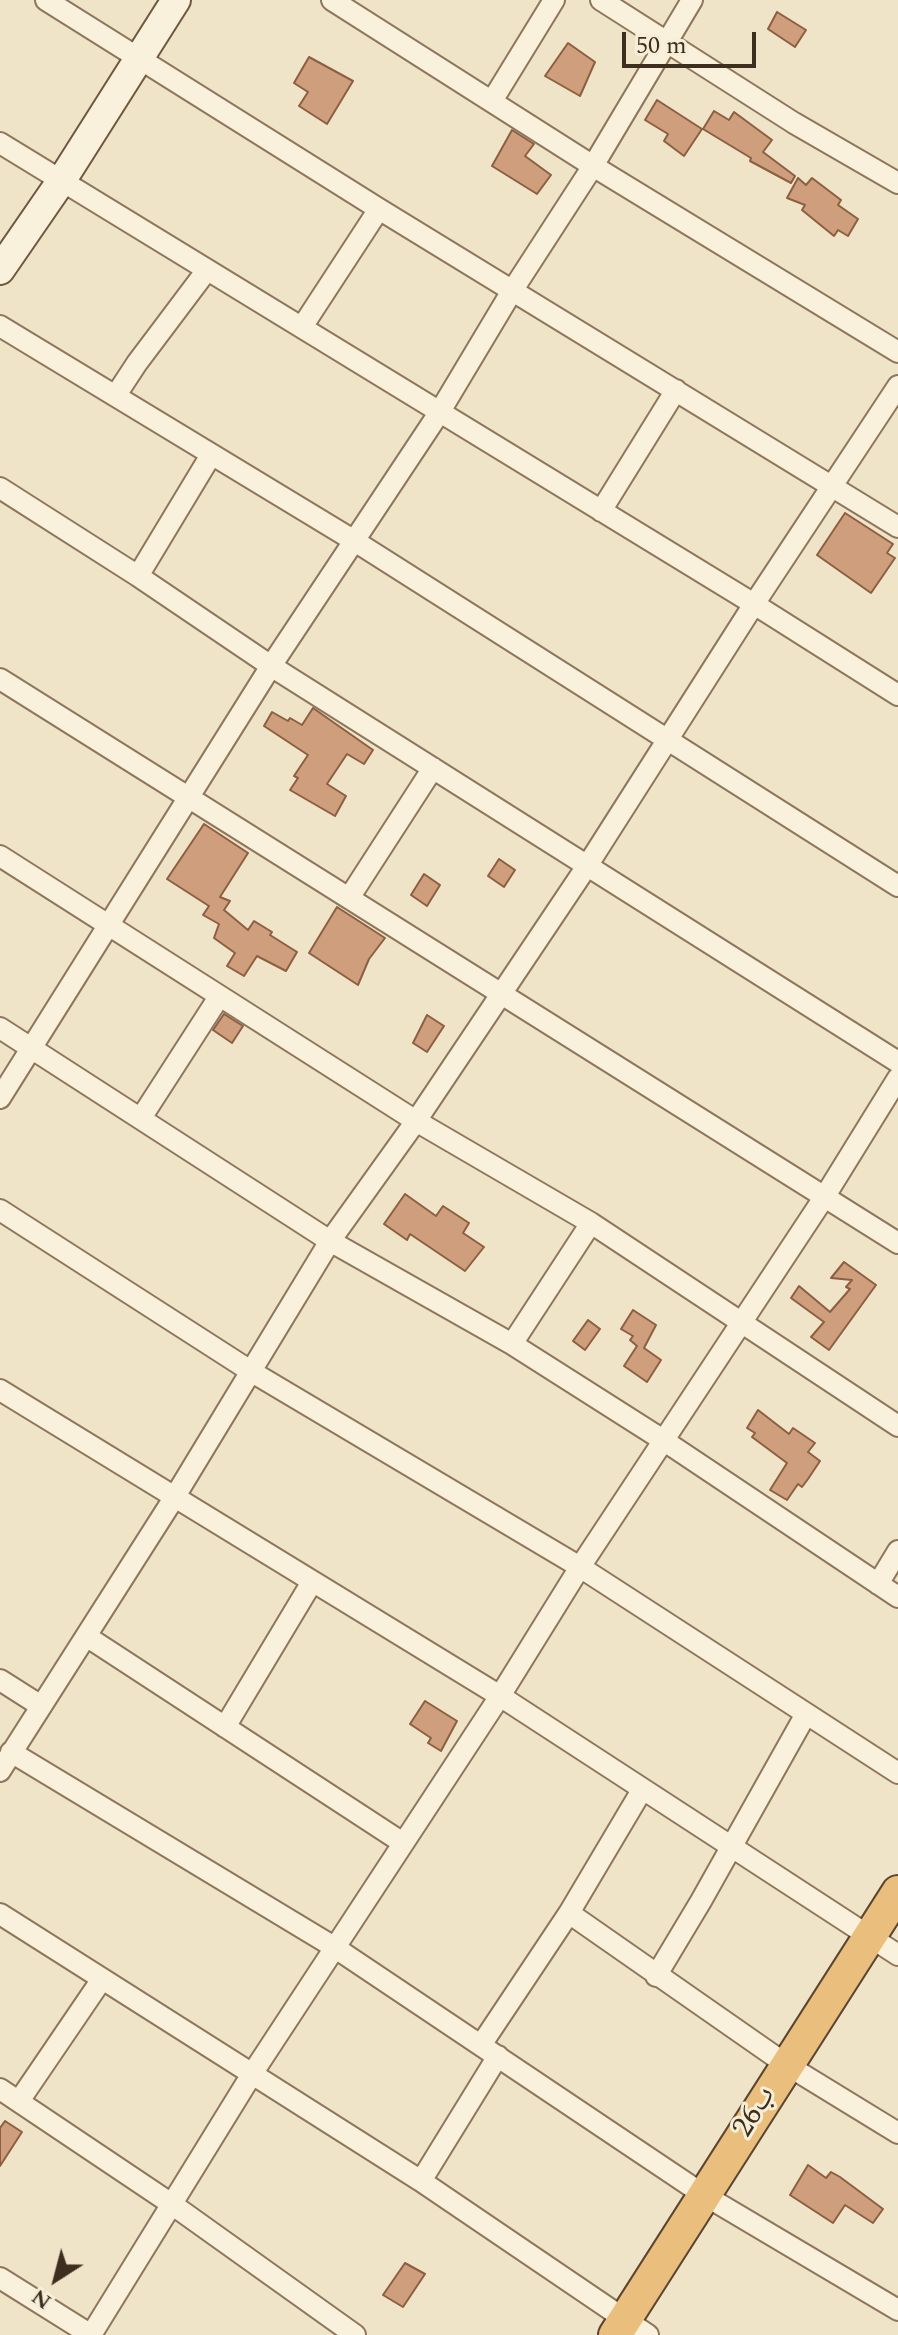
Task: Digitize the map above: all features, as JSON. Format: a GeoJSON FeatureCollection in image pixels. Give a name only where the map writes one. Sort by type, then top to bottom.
{"type":"FeatureCollection","features":[{"type":"Feature","properties":{"kind":"highway","name":"26ب"},"geometry":{"type":"LineString","coordinates":[[629,2330],[704,2195],[898,1892]]}},
{"type":"Feature","properties":{"kind":"main road"},"geometry":{"type":"LineString","coordinates":[[0,270],[62,180],[176,0]]}},
{"type":"Feature","properties":{"kind":"street"},"geometry":{"type":"LineString","coordinates":[[46,0],[379,209],[898,527]]}},
{"type":"Feature","properties":{"kind":"street"},"geometry":{"type":"LineString","coordinates":[[332,0],[593,166],[898,352]]}},
{"type":"Feature","properties":{"kind":"street"},"geometry":{"type":"LineString","coordinates":[[492,101],[554,0]]}},
{"type":"Feature","properties":{"kind":"street"},"geometry":{"type":"LineString","coordinates":[[601,0],[666,44],[898,183]]}},
{"type":"Feature","properties":{"kind":"street"},"geometry":{"type":"LineString","coordinates":[[0,1098],[271,666],[439,413],[692,0]]}},
{"type":"Feature","properties":{"kind":"street"},"geometry":{"type":"LineString","coordinates":[[0,143],[898,695]]}},
{"type":"Feature","properties":{"kind":"street"},"geometry":{"type":"LineString","coordinates":[[302,327],[379,209]]}},
{"type":"Feature","properties":{"kind":"street"},"geometry":{"type":"LineString","coordinates":[[116,395],[207,270]]}},
{"type":"Feature","properties":{"kind":"street"},"geometry":{"type":"LineString","coordinates":[[0,326],[353,540],[898,886]]}},
{"type":"Feature","properties":{"kind":"street"},"geometry":{"type":"LineString","coordinates":[[0,1771],[174,1498],[330,1241],[416,1121],[587,866],[898,386]]}},
{"type":"Feature","properties":{"kind":"street"},"geometry":{"type":"LineString","coordinates":[[601,511],[676,390]]}},
{"type":"Feature","properties":{"kind":"street"},"geometry":{"type":"LineString","coordinates":[[138,576],[211,455]]}},
{"type":"Feature","properties":{"kind":"street"},"geometry":{"type":"LineString","coordinates":[[0,488],[271,666],[898,1062]]}},
{"type":"Feature","properties":{"kind":"street"},"geometry":{"type":"LineString","coordinates":[[0,679],[898,1243]]}},
{"type":"Feature","properties":{"kind":"street"},"geometry":{"type":"LineString","coordinates":[[349,898],[433,768]]}},
{"type":"Feature","properties":{"kind":"street"},"geometry":{"type":"LineString","coordinates":[[0,856],[416,1121],[591,1223],[898,1426]]}},
{"type":"Feature","properties":{"kind":"street"},"geometry":{"type":"LineString","coordinates":[[141,1118],[219,997]]}},
{"type":"Feature","properties":{"kind":"street"},"geometry":{"type":"LineString","coordinates":[[0,1028],[330,1241],[512,1344],[663,1440],[898,1597]]}},
{"type":"Feature","properties":{"kind":"street"},"geometry":{"type":"LineString","coordinates":[[0,2278],[91,2335],[252,2074],[500,1696],[580,1567],[825,1196],[898,1078]]}},
{"type":"Feature","properties":{"kind":"street"},"geometry":{"type":"LineString","coordinates":[[0,1210],[252,1372],[580,1567],[898,1773]]}},
{"type":"Feature","properties":{"kind":"street"},"geometry":{"type":"LineString","coordinates":[[512,1344],[591,1223]]}},
{"type":"Feature","properties":{"kind":"street"},"geometry":{"type":"LineString","coordinates":[[0,1390],[500,1696],[898,1955]]}},
{"type":"Feature","properties":{"kind":"street"},"geometry":{"type":"LineString","coordinates":[[878,1584],[898,1551]]}},
{"type":"Feature","properties":{"kind":"street"},"geometry":{"type":"LineString","coordinates":[[225,1727],[312,1582]]}},
{"type":"Feature","properties":{"kind":"street"},"geometry":{"type":"LineString","coordinates":[[86,1636],[403,1843]]}},
{"type":"Feature","properties":{"kind":"street"},"geometry":{"type":"LineString","coordinates":[[0,1680],[41,1706]]}},
{"type":"Feature","properties":{"kind":"street"},"geometry":{"type":"LineString","coordinates":[[656,1976],[806,1714]]}},
{"type":"Feature","properties":{"kind":"street"},"geometry":{"type":"LineString","coordinates":[[11,1752],[334,1947],[704,2195],[898,2310]]}},
{"type":"Feature","properties":{"kind":"street"},"geometry":{"type":"LineString","coordinates":[[421,2181],[490,2050],[642,1790]]}},
{"type":"Feature","properties":{"kind":"street"},"geometry":{"type":"LineString","coordinates":[[569,1913],[787,2065],[898,2133]]}},
{"type":"Feature","properties":{"kind":"street"},"geometry":{"type":"LineString","coordinates":[[0,1914],[421,2181],[629,2330]]}},
{"type":"Feature","properties":{"kind":"street"},"geometry":{"type":"LineString","coordinates":[[19,2101],[102,1979]]}},
{"type":"Feature","properties":{"kind":"street"},"geometry":{"type":"LineString","coordinates":[[0,2089],[173,2205],[355,2335]]}},
{"type":"Feature","properties":{"kind":"building"},"geometry":{"type":"Polygon","coordinates":[[[777,12],[806,30],[795,47],[768,29],[777,12]]]}},
{"type":"Feature","properties":{"kind":"building"},"geometry":{"type":"Polygon","coordinates":[[[568,43],[595,62],[580,96],[545,76],[568,43]]]}},
{"type":"Feature","properties":{"kind":"building"},"geometry":{"type":"Polygon","coordinates":[[[309,57],[353,81],[327,124],[299,106],[308,92],[294,83],[309,57]]]}},
{"type":"Feature","properties":{"kind":"building"},"geometry":{"type":"Polygon","coordinates":[[[657,100],[702,129],[684,156],[664,141],[668,134],[645,120],[657,100]]]}},
{"type":"Feature","properties":{"kind":"building"},"geometry":{"type":"Polygon","coordinates":[[[714,111],[729,120],[734,112],[772,140],[763,152],[795,176],[791,183],[750,161],[751,158],[703,129],[714,111]]]}},
{"type":"Feature","properties":{"kind":"building"},"geometry":{"type":"Polygon","coordinates":[[[512,130],[534,144],[525,156],[551,175],[537,194],[492,166],[512,130]]]}},
{"type":"Feature","properties":{"kind":"building"},"geometry":{"type":"Polygon","coordinates":[[[798,178],[806,185],[812,178],[841,200],[838,205],[858,219],[848,236],[838,230],[834,236],[802,210],[805,205],[787,198],[798,178]]]}},
{"type":"Feature","properties":{"kind":"building"},"geometry":{"type":"Polygon","coordinates":[[[845,513],[893,544],[887,553],[895,558],[871,593],[817,555],[845,513]]]}},
{"type":"Feature","properties":{"kind":"building"},"geometry":{"type":"Polygon","coordinates":[[[313,708],[373,750],[364,764],[347,754],[327,784],[346,796],[335,816],[290,790],[298,778],[294,776],[308,755],[264,726],[272,712],[302,725],[313,708]]]}},
{"type":"Feature","properties":{"kind":"building"},"geometry":{"type":"Polygon","coordinates":[[[204,824],[248,853],[220,897],[230,901],[224,910],[248,930],[254,921],[297,952],[286,971],[257,956],[244,976],[227,966],[235,953],[214,938],[219,924],[203,915],[209,906],[167,879],[204,824]]]}},
{"type":"Feature","properties":{"kind":"building"},"geometry":{"type":"Polygon","coordinates":[[[499,859],[515,870],[504,887],[488,876],[499,859]]]}},
{"type":"Feature","properties":{"kind":"building"},"geometry":{"type":"Polygon","coordinates":[[[424,874],[440,885],[427,906],[411,895],[424,874]]]}},
{"type":"Feature","properties":{"kind":"building"},"geometry":{"type":"Polygon","coordinates":[[[337,907],[385,938],[369,959],[358,985],[309,953],[337,907]]]}},
{"type":"Feature","properties":{"kind":"building"},"geometry":{"type":"Polygon","coordinates":[[[224,1014],[243,1026],[232,1043],[213,1030],[224,1014]]]}},
{"type":"Feature","properties":{"kind":"building"},"geometry":{"type":"Polygon","coordinates":[[[427,1015],[444,1026],[427,1052],[413,1043],[427,1015]]]}},
{"type":"Feature","properties":{"kind":"building"},"geometry":{"type":"Polygon","coordinates":[[[405,1194],[436,1216],[443,1206],[469,1223],[463,1233],[484,1247],[465,1271],[410,1234],[407,1240],[384,1224],[405,1194]]]}},
{"type":"Feature","properties":{"kind":"building"},"geometry":{"type":"Polygon","coordinates":[[[844,1262],[876,1285],[829,1350],[811,1337],[824,1322],[791,1298],[799,1286],[830,1312],[850,1289],[846,1287],[852,1280],[831,1278],[844,1262]]]}},
{"type":"Feature","properties":{"kind":"building"},"geometry":{"type":"Polygon","coordinates":[[[633,1310],[656,1325],[644,1348],[661,1360],[647,1382],[624,1366],[637,1346],[630,1340],[633,1336],[621,1329],[633,1310]]]}},
{"type":"Feature","properties":{"kind":"building"},"geometry":{"type":"Polygon","coordinates":[[[588,1320],[600,1329],[585,1350],[573,1341],[588,1320]]]}},
{"type":"Feature","properties":{"kind":"building"},"geometry":{"type":"Polygon","coordinates":[[[758,1410],[789,1434],[793,1428],[815,1443],[808,1452],[820,1461],[802,1487],[798,1484],[787,1500],[770,1490],[787,1463],[752,1437],[755,1433],[747,1428],[758,1410]]]}},
{"type":"Feature","properties":{"kind":"building"},"geometry":{"type":"Polygon","coordinates":[[[425,1701],[457,1721],[441,1751],[428,1743],[431,1738],[410,1724],[425,1701]]]}},
{"type":"Feature","properties":{"kind":"building"},"geometry":{"type":"Polygon","coordinates":[[[5,2121],[22,2132],[0,2166],[0,2128],[5,2121]]]}},
{"type":"Feature","properties":{"kind":"building"},"geometry":{"type":"Polygon","coordinates":[[[808,2165],[826,2178],[831,2172],[840,2177],[883,2209],[873,2223],[845,2205],[833,2223],[790,2195],[808,2165]]]}},
{"type":"Feature","properties":{"kind":"building"},"geometry":{"type":"Polygon","coordinates":[[[405,2263],[425,2274],[403,2307],[383,2295],[405,2263]]]}}]}
